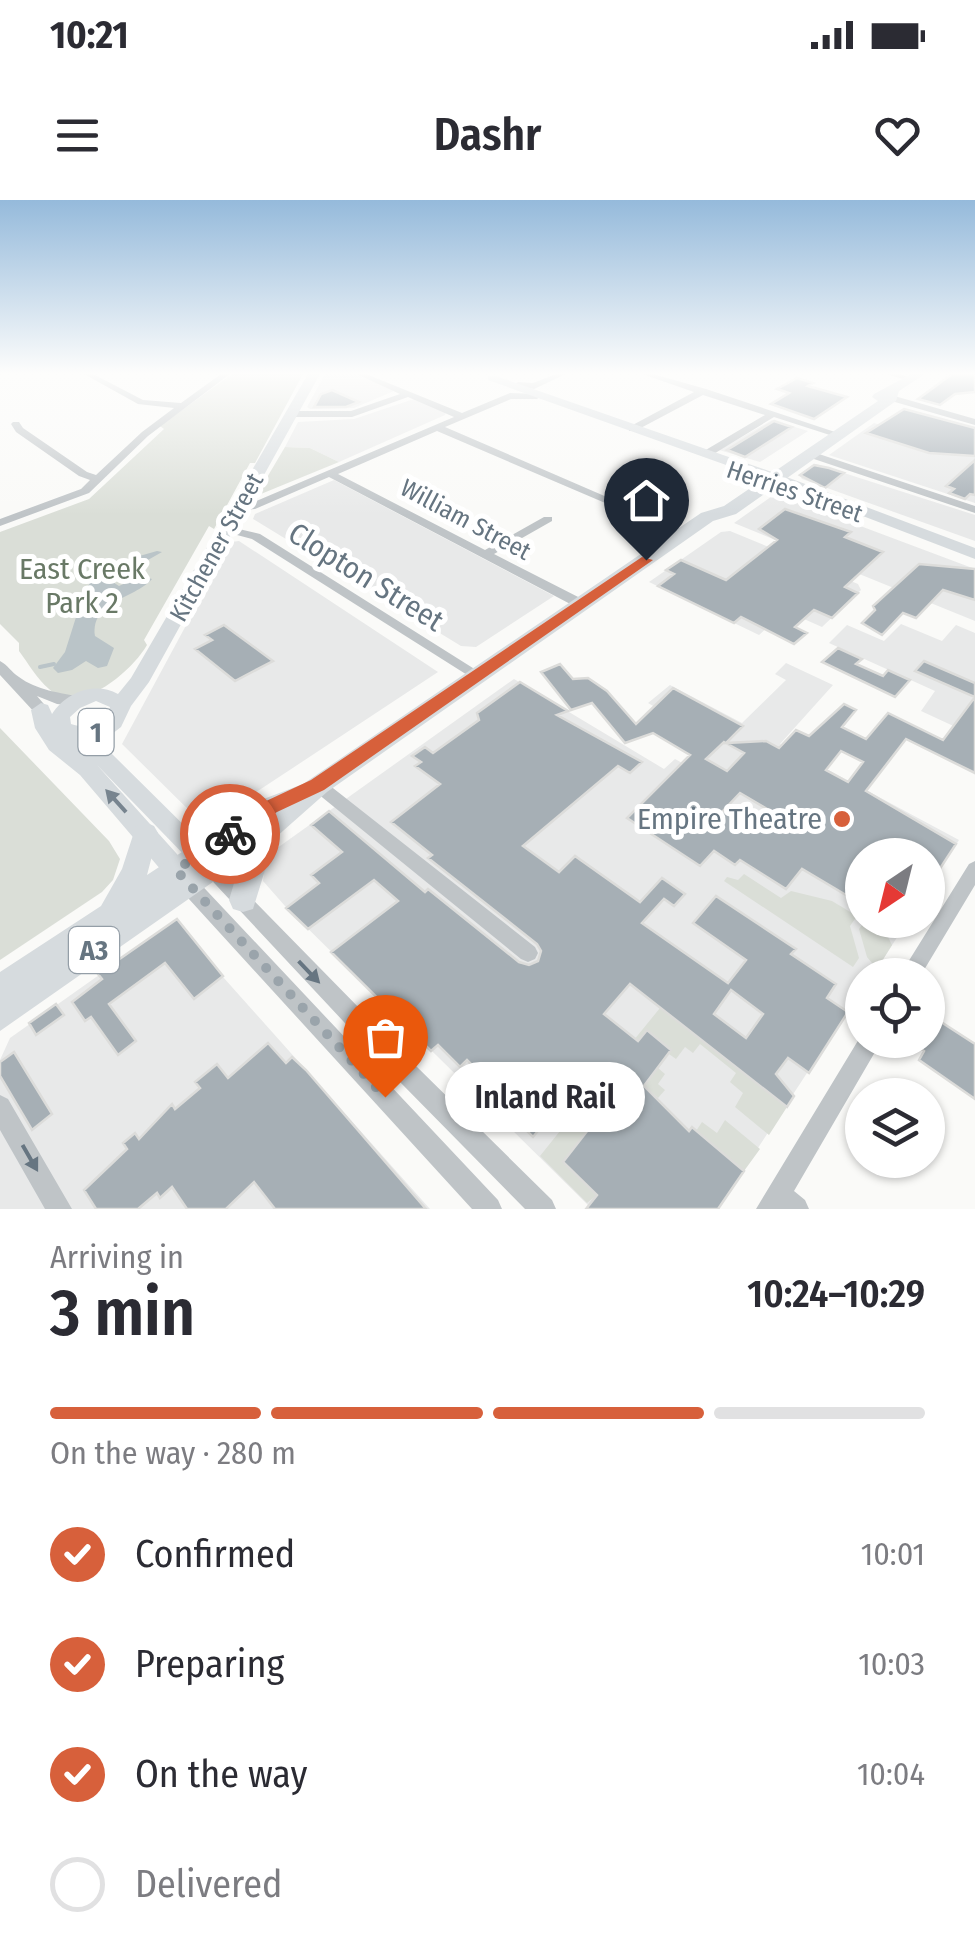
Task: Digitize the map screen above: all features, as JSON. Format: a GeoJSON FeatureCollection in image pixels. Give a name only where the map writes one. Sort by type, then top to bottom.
{"type":"FeatureCollection","features":[{"type":"Feature","properties":{"kind":"highway","name":"A3"},"geometry":{"type":"LineString","coordinates":[[0,990],[112,914],[263,832],[318,785],[684,533],[707,518],[730,510],[763,477],[851,421]]}},
{"type":"Feature","properties":{"kind":"highway","name":"A3"},"geometry":{"type":"LineString","coordinates":[[763,477],[809,454],[832,433]]}},
{"type":"Feature","properties":{"kind":"highway","name":"A3"},"geometry":{"type":"LineString","coordinates":[[0,1016],[270,807],[318,785]]}},
{"type":"Feature","properties":{"kind":"highway"},"geometry":{"type":"LineString","coordinates":[[243,900],[263,832]]}},
{"type":"Feature","properties":{"kind":"highway"},"geometry":{"type":"LineString","coordinates":[[112,914],[135,872],[145,833]]}},
{"type":"Feature","properties":{"kind":"main road","name":"Kitchener Street"},"geometry":{"type":"LineString","coordinates":[[112,700],[140,682],[145,667],[288,421]]}},
{"type":"Feature","properties":{"kind":"main road","name":"Herries Street"},"geometry":{"type":"LineString","coordinates":[[610,421],[975,554]]}},
{"type":"Feature","properties":{"kind":"main road","name":"Herries Street"},"geometry":{"type":"LineString","coordinates":[[661,440],[763,477]]}},
{"type":"Feature","properties":{"kind":"main road","name":"1"},"geometry":{"type":"LineString","coordinates":[[58,723],[63,711],[76,701],[112,700],[118,718],[102,730],[99,747],[103,758],[194,869]]}},
{"type":"Feature","properties":{"kind":"main road","name":"1"},"geometry":{"type":"LineString","coordinates":[[102,730],[58,723],[41,726],[74,763],[88,770],[145,833],[194,869]]}},
{"type":"Feature","properties":{"kind":"main road"},"geometry":{"type":"LineString","coordinates":[[58,723],[88,770]]}},
{"type":"Feature","properties":{"kind":"street"},"geometry":{"type":"LineString","coordinates":[[0,509],[6,521],[84,491],[162,421]]}},
{"type":"Feature","properties":{"kind":"street"},"geometry":{"type":"LineString","coordinates":[[236,510],[450,421]]}},
{"type":"Feature","properties":{"kind":"street"},"geometry":{"type":"LineString","coordinates":[[632,429],[647,421]]}},
{"type":"Feature","properties":{"kind":"street"},"geometry":{"type":"LineString","coordinates":[[708,454],[762,421]]}},
{"type":"Feature","properties":{"kind":"street"},"geometry":{"type":"LineString","coordinates":[[796,421],[832,433]]}},
{"type":"Feature","properties":{"kind":"street"},"geometry":{"type":"LineString","coordinates":[[16,424],[19,430],[83,474],[99,480]]}},
{"type":"Feature","properties":{"kind":"street"},"geometry":{"type":"LineString","coordinates":[[437,427],[684,533]]}},
{"type":"Feature","properties":{"kind":"street"},"geometry":{"type":"LineString","coordinates":[[809,454],[975,510]]}},
{"type":"Feature","properties":{"kind":"street","name":"William Street"},"geometry":{"type":"LineString","coordinates":[[329,473],[581,604]]}},
{"type":"Feature","properties":{"kind":"street"},"geometry":{"type":"LineString","coordinates":[[486,554],[548,518]]}},
{"type":"Feature","properties":{"kind":"street","name":"Clopton Street"},"geometry":{"type":"LineString","coordinates":[[226,529],[256,536],[477,676]]}},
{"type":"Feature","properties":{"kind":"street","name":"1"},"geometry":{"type":"LineString","coordinates":[[0,666],[58,723]]}},
{"type":"Feature","properties":{"kind":"street","name":"1"},"geometry":{"type":"LineString","coordinates":[[14,682],[57,699],[76,701]]}},
{"type":"Feature","properties":{"kind":"street"},"geometry":{"type":"LineString","coordinates":[[318,785],[528,953]]}},
{"type":"Feature","properties":{"kind":"street","name":"1"},"geometry":{"type":"LineString","coordinates":[[194,869],[243,900],[543,1209]]}},
{"type":"Feature","properties":{"kind":"street","name":"1"},"geometry":{"type":"LineString","coordinates":[[194,869],[256,959],[489,1209]]}},
{"type":"Feature","properties":{"kind":"street"},"geometry":{"type":"LineString","coordinates":[[920,958],[975,869]]}},
{"type":"Feature","properties":{"kind":"street"},"geometry":{"type":"LineString","coordinates":[[256,959],[266,946],[280,940]]}},
{"type":"Feature","properties":{"kind":"street"},"geometry":{"type":"LineString","coordinates":[[781,1204],[860,1058]]}},
{"type":"Feature","properties":{"kind":"street"},"geometry":{"type":"LineString","coordinates":[[0,1107],[60,1209]]}},
{"type":"Feature","properties":{"kind":"shaded area"},"geometry":{"type":"Polygon","coordinates":[[[431,421],[339,462],[310,448],[285,447],[298,422],[431,421]]]}},
{"type":"Feature","properties":{"kind":"shaded area"},"geometry":{"type":"Polygon","coordinates":[[[770,421],[808,431],[760,462],[719,450],[770,421]]]}},
{"type":"Feature","properties":{"kind":"shaded area"},"geometry":{"type":"Polygon","coordinates":[[[874,423],[937,442],[960,423],[975,428],[975,503],[829,455],[874,423]]]}},
{"type":"Feature","properties":{"kind":"shaded area"},"geometry":{"type":"Polygon","coordinates":[[[816,464],[975,515],[975,541],[802,479],[800,476],[816,464]]]}},
{"type":"Feature","properties":{"kind":"shaded area"},"geometry":{"type":"Polygon","coordinates":[[[334,480],[554,596],[476,647],[461,646],[253,519],[255,514],[334,480]]]}},
{"type":"Feature","properties":{"kind":"shaded area"},"geometry":{"type":"Polygon","coordinates":[[[775,494],[975,569],[975,621],[734,523],[775,494]]]}},
{"type":"Feature","properties":{"kind":"shaded area"},"geometry":{"type":"Polygon","coordinates":[[[730,531],[858,584],[861,590],[822,627],[786,611],[759,635],[649,582],[721,532],[730,531]]]}},
{"type":"Feature","properties":{"kind":"shaded area"},"geometry":{"type":"Polygon","coordinates":[[[239,541],[438,672],[205,826],[122,744],[231,542],[239,541]]]}},
{"type":"Feature","properties":{"kind":"shaded area"},"geometry":{"type":"Polygon","coordinates":[[[162,552],[111,581],[119,586],[141,576],[152,579],[100,615],[95,636],[114,648],[107,666],[98,668],[86,661],[58,673],[53,668],[65,652],[84,592],[101,567],[162,552]]]}},
{"type":"Feature","properties":{"kind":"shaded area"},"geometry":{"type":"Polygon","coordinates":[[[901,624],[942,641],[956,625],[975,633],[975,736],[921,711],[935,691],[829,643],[847,625],[884,641],[901,624]]]}},
{"type":"Feature","properties":{"kind":"shaded area"},"geometry":{"type":"Polygon","coordinates":[[[786,663],[833,685],[780,744],[959,840],[945,862],[945,838],[845,838],[845,938],[897,938],[884,958],[845,958],[845,1015],[718,1209],[592,1209],[285,906],[263,881],[266,856],[514,679],[664,769],[675,759],[695,770],[720,745],[648,703],[670,685],[742,723],[786,680],[775,674],[786,663]]]}},
{"type":"Feature","properties":{"kind":"shaded area"},"geometry":{"type":"Polygon","coordinates":[[[174,922],[430,1209],[0,1209],[0,1060],[10,1038],[174,922]]]}},
{"type":"Feature","properties":{"kind":"green space","name":"East Creek Park 2"},"geometry":{"type":"Polygon","coordinates":[[[167,421],[278,421],[214,529],[209,526],[144,640],[147,645],[140,656],[104,687],[75,698],[61,696],[41,681],[19,651],[19,643],[0,624],[0,532],[89,499],[164,429],[160,426],[167,421]]]}},
{"type":"Feature","properties":{"kind":"green space"},"geometry":{"type":"Polygon","coordinates":[[[285,447],[310,448],[339,462],[256,496],[285,447]]]}},
{"type":"Feature","properties":{"kind":"green space"},"geometry":{"type":"Polygon","coordinates":[[[0,728],[109,841],[120,859],[113,880],[102,892],[0,960],[0,728]]]}},
{"type":"Feature","properties":{"kind":"green space"},"geometry":{"type":"Polygon","coordinates":[[[744,874],[781,898],[791,891],[832,901],[845,909],[845,938],[853,938],[859,958],[845,958],[845,962],[724,881],[727,877],[738,880],[744,874]]]}},
{"type":"Feature","properties":{"kind":"green space"},"geometry":{"type":"Polygon","coordinates":[[[862,938],[888,938],[892,945],[884,958],[867,957],[862,938]]]}},
{"type":"Feature","properties":{"kind":"green space"},"geometry":{"type":"Polygon","coordinates":[[[660,1008],[787,1107],[769,1135],[735,1107],[743,1093],[730,1082],[736,1073],[700,1044],[693,1053],[685,1047],[676,1059],[669,1054],[671,1050],[647,1031],[650,1077],[658,1068],[665,1074],[658,1084],[665,1090],[658,1098],[616,1062],[660,1008]]]}},
{"type":"Feature","properties":{"kind":"green space"},"geometry":{"type":"Polygon","coordinates":[[[572,1116],[588,1130],[563,1162],[597,1195],[587,1203],[540,1156],[572,1116]]]}},
{"type":"Feature","properties":{"kind":"green space"},"geometry":{"type":"Polygon","coordinates":[[[725,1120],[760,1149],[744,1171],[696,1131],[702,1122],[717,1133],[725,1120]]]}},
{"type":"Feature","properties":{"kind":"building"},"geometry":{"type":"Polygon","coordinates":[[[774,421],[792,427],[745,457],[727,450],[774,421]]]}},
{"type":"Feature","properties":{"kind":"building"},"geometry":{"type":"Polygon","coordinates":[[[885,421],[949,421],[975,428],[975,456],[929,453],[866,433],[885,421]]]}},
{"type":"Feature","properties":{"kind":"building"},"geometry":{"type":"Polygon","coordinates":[[[975,460],[975,495],[965,499],[949,493],[954,489],[946,486],[975,460]]]}},
{"type":"Feature","properties":{"kind":"building"},"geometry":{"type":"Polygon","coordinates":[[[814,465],[844,473],[825,488],[800,475],[814,465]]]}},
{"type":"Feature","properties":{"kind":"building"},"geometry":{"type":"Polygon","coordinates":[[[785,509],[851,532],[845,537],[883,552],[845,587],[858,593],[832,618],[814,610],[795,627],[807,633],[794,644],[741,617],[734,623],[658,586],[674,574],[666,570],[681,560],[726,580],[777,540],[759,529],[785,509]]]}},
{"type":"Feature","properties":{"kind":"building"},"geometry":{"type":"Polygon","coordinates":[[[919,564],[975,569],[975,600],[943,590],[916,618],[903,613],[882,635],[862,623],[875,610],[873,606],[919,564]]]}},
{"type":"Feature","properties":{"kind":"building"},"geometry":{"type":"Polygon","coordinates":[[[224,625],[273,661],[235,681],[195,649],[212,640],[205,635],[224,625]]]}},
{"type":"Feature","properties":{"kind":"building"},"geometry":{"type":"Polygon","coordinates":[[[838,648],[862,659],[856,664],[883,676],[888,670],[910,680],[895,697],[822,662],[838,648]]]}},
{"type":"Feature","properties":{"kind":"building"},"geometry":{"type":"Polygon","coordinates":[[[924,661],[975,683],[975,697],[915,671],[924,661]]]}},
{"type":"Feature","properties":{"kind":"building"},"geometry":{"type":"Polygon","coordinates":[[[560,664],[573,679],[588,678],[607,691],[636,724],[673,688],[743,726],[726,743],[766,741],[779,748],[796,730],[809,736],[844,704],[856,710],[842,727],[866,739],[888,713],[943,740],[975,697],[975,773],[906,739],[866,791],[956,844],[945,861],[945,838],[845,838],[845,894],[802,869],[786,889],[740,860],[735,865],[714,851],[700,866],[627,818],[690,755],[653,733],[625,743],[592,703],[571,710],[541,672],[560,664]],[[724,742],[706,759],[727,771],[744,753],[724,742]],[[841,751],[826,770],[848,782],[863,762],[841,751]],[[740,793],[723,811],[756,832],[772,812],[740,793]]]}},
{"type":"Feature","properties":{"kind":"building"},"geometry":{"type":"Polygon","coordinates":[[[520,682],[568,711],[557,715],[642,762],[630,773],[618,766],[523,846],[559,872],[575,856],[640,902],[662,878],[685,894],[674,906],[664,899],[642,923],[728,983],[746,960],[693,923],[716,896],[796,949],[791,954],[836,984],[827,998],[845,1010],[845,1017],[809,1073],[788,1058],[776,1074],[794,1096],[787,1107],[630,984],[604,1014],[638,1041],[647,1030],[671,1050],[644,1086],[689,1131],[692,1127],[744,1171],[718,1209],[586,1209],[597,1195],[563,1162],[588,1130],[560,1104],[533,1137],[518,1122],[524,1115],[501,1092],[493,1101],[480,1088],[487,1080],[467,1060],[460,1067],[438,1045],[431,1051],[331,952],[398,901],[374,880],[308,929],[286,908],[319,883],[311,875],[342,852],[311,825],[329,811],[425,892],[428,889],[519,962],[529,965],[538,961],[541,951],[537,944],[428,858],[432,855],[391,822],[440,784],[415,766],[421,762],[412,756],[425,747],[433,753],[479,720],[477,713],[520,682]],[[731,990],[714,1014],[746,1038],[763,1014],[731,990]]]}},
{"type":"Feature","properties":{"kind":"building"},"geometry":{"type":"Polygon","coordinates":[[[177,919],[223,976],[194,999],[165,963],[109,1004],[136,1041],[118,1055],[91,1017],[85,1021],[72,1002],[102,979],[98,974],[177,919]]]}},
{"type":"Feature","properties":{"kind":"building"},"geometry":{"type":"Polygon","coordinates":[[[56,1004],[64,1015],[36,1035],[29,1023],[56,1004]]]}},
{"type":"Feature","properties":{"kind":"building"},"geometry":{"type":"Polygon","coordinates":[[[945,1025],[975,1044],[975,1099],[945,1078],[919,1060],[945,1058],[945,1025]]]}},
{"type":"Feature","properties":{"kind":"building"},"geometry":{"type":"Polygon","coordinates":[[[268,1043],[286,1063],[292,1057],[306,1070],[426,1209],[275,1209],[254,1182],[226,1209],[187,1209],[172,1187],[160,1198],[157,1193],[138,1209],[96,1209],[84,1190],[127,1149],[123,1143],[135,1133],[139,1139],[172,1104],[175,1109],[200,1088],[195,1082],[217,1064],[228,1078],[268,1043]]]}},
{"type":"Feature","properties":{"kind":"building"},"geometry":{"type":"Polygon","coordinates":[[[14,1052],[52,1114],[32,1130],[0,1076],[0,1062],[14,1052]]]}},
{"type":"Feature","properties":{"kind":"waterway"},"geometry":{"type":"LineString","coordinates":[[40,667],[54,664]]}},
{"type":"Feature","properties":{"kind":"way so far"},"geometry":{"type":"LineString","coordinates":[[230,834],[176,870],[385,1097]]}},
{"type":"Feature","properties":{"kind":"place","name":"Empire Theatre"},"geometry":{"type":"Point","coordinates":[842,819]}},
{"type":"Feature","properties":{"kind":"place","name":"Inland Rail"},"geometry":{"type":"Point","coordinates":[385,1097]}},
{"type":"Feature","properties":{"kind":"route"},"geometry":{"type":"LineString","coordinates":[[230,834],[270,807],[318,785],[646,560]]}}]}
